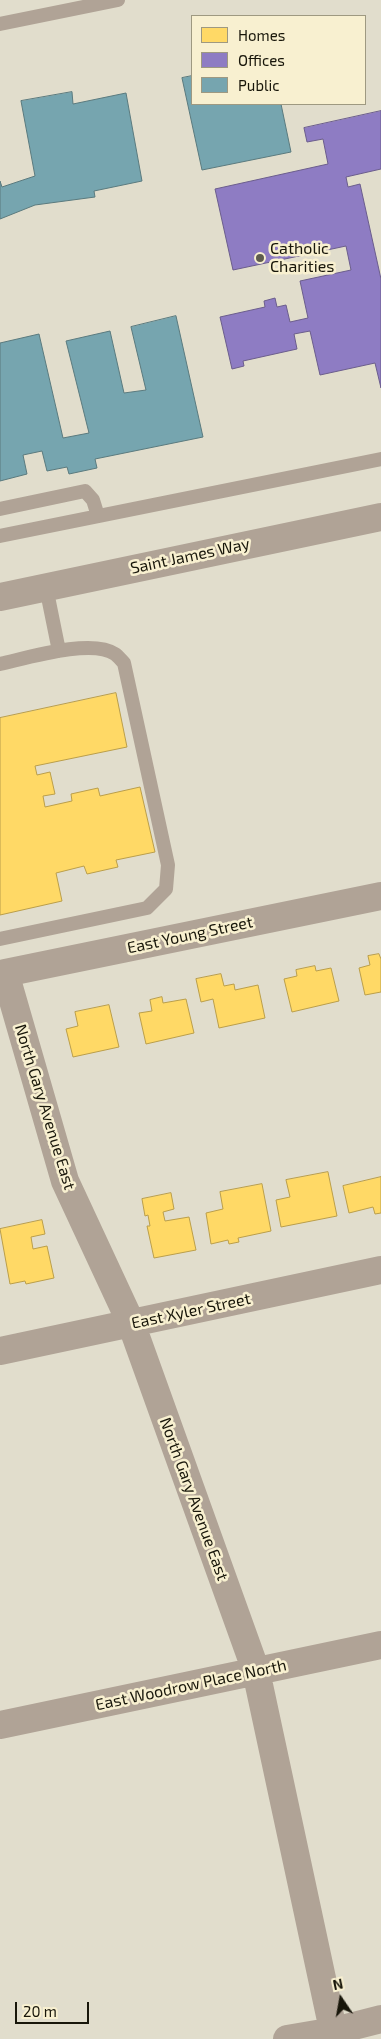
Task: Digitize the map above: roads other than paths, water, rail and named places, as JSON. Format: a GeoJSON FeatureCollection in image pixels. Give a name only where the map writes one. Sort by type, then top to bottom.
{"type":"FeatureCollection","features":[{"type":"Feature","properties":{"kind":"street","name":"Saint James Way"},"geometry":{"type":"LineString","coordinates":[[0,597],[381,517]]}},
{"type":"Feature","properties":{"kind":"street","name":"East Young Street"},"geometry":{"type":"LineString","coordinates":[[2,974],[381,896]]}},
{"type":"Feature","properties":{"kind":"street","name":"North Gary Avenue East"},"geometry":{"type":"LineString","coordinates":[[2,974],[65,1181],[132,1323],[256,1671],[335,2035]]}},
{"type":"Feature","properties":{"kind":"street","name":"East Xyler Street"},"geometry":{"type":"LineString","coordinates":[[0,1351],[381,1270]]}},
{"type":"Feature","properties":{"kind":"street","name":"East Woodrow Place North"},"geometry":{"type":"LineString","coordinates":[[0,1725],[381,1645]]}},
{"type":"Feature","properties":{"kind":"street"},"geometry":{"type":"LineString","coordinates":[[287,2039],[335,2035],[381,2019]]}},
{"type":"Feature","properties":{"kind":"lane"},"geometry":{"type":"LineString","coordinates":[[0,24],[118,0]]}},
{"type":"Feature","properties":{"kind":"lane"},"geometry":{"type":"LineString","coordinates":[[0,536],[381,459]]}},
{"type":"Feature","properties":{"kind":"lane"},"geometry":{"type":"LineString","coordinates":[[0,508],[85,491],[93,500],[98,516]]}},
{"type":"Feature","properties":{"kind":"lane"},"geometry":{"type":"LineString","coordinates":[[46,587],[59,651]]}},
{"type":"Feature","properties":{"kind":"lane"},"geometry":{"type":"LineString","coordinates":[[0,664],[73,648],[100,649],[115,654],[124,663],[168,865],[166,889],[147,908],[0,939]]}},
{"type":"Feature","properties":{"kind":"place","name":"Catholic Charities"},"geometry":{"type":"Point","coordinates":[260,258]}}]}
